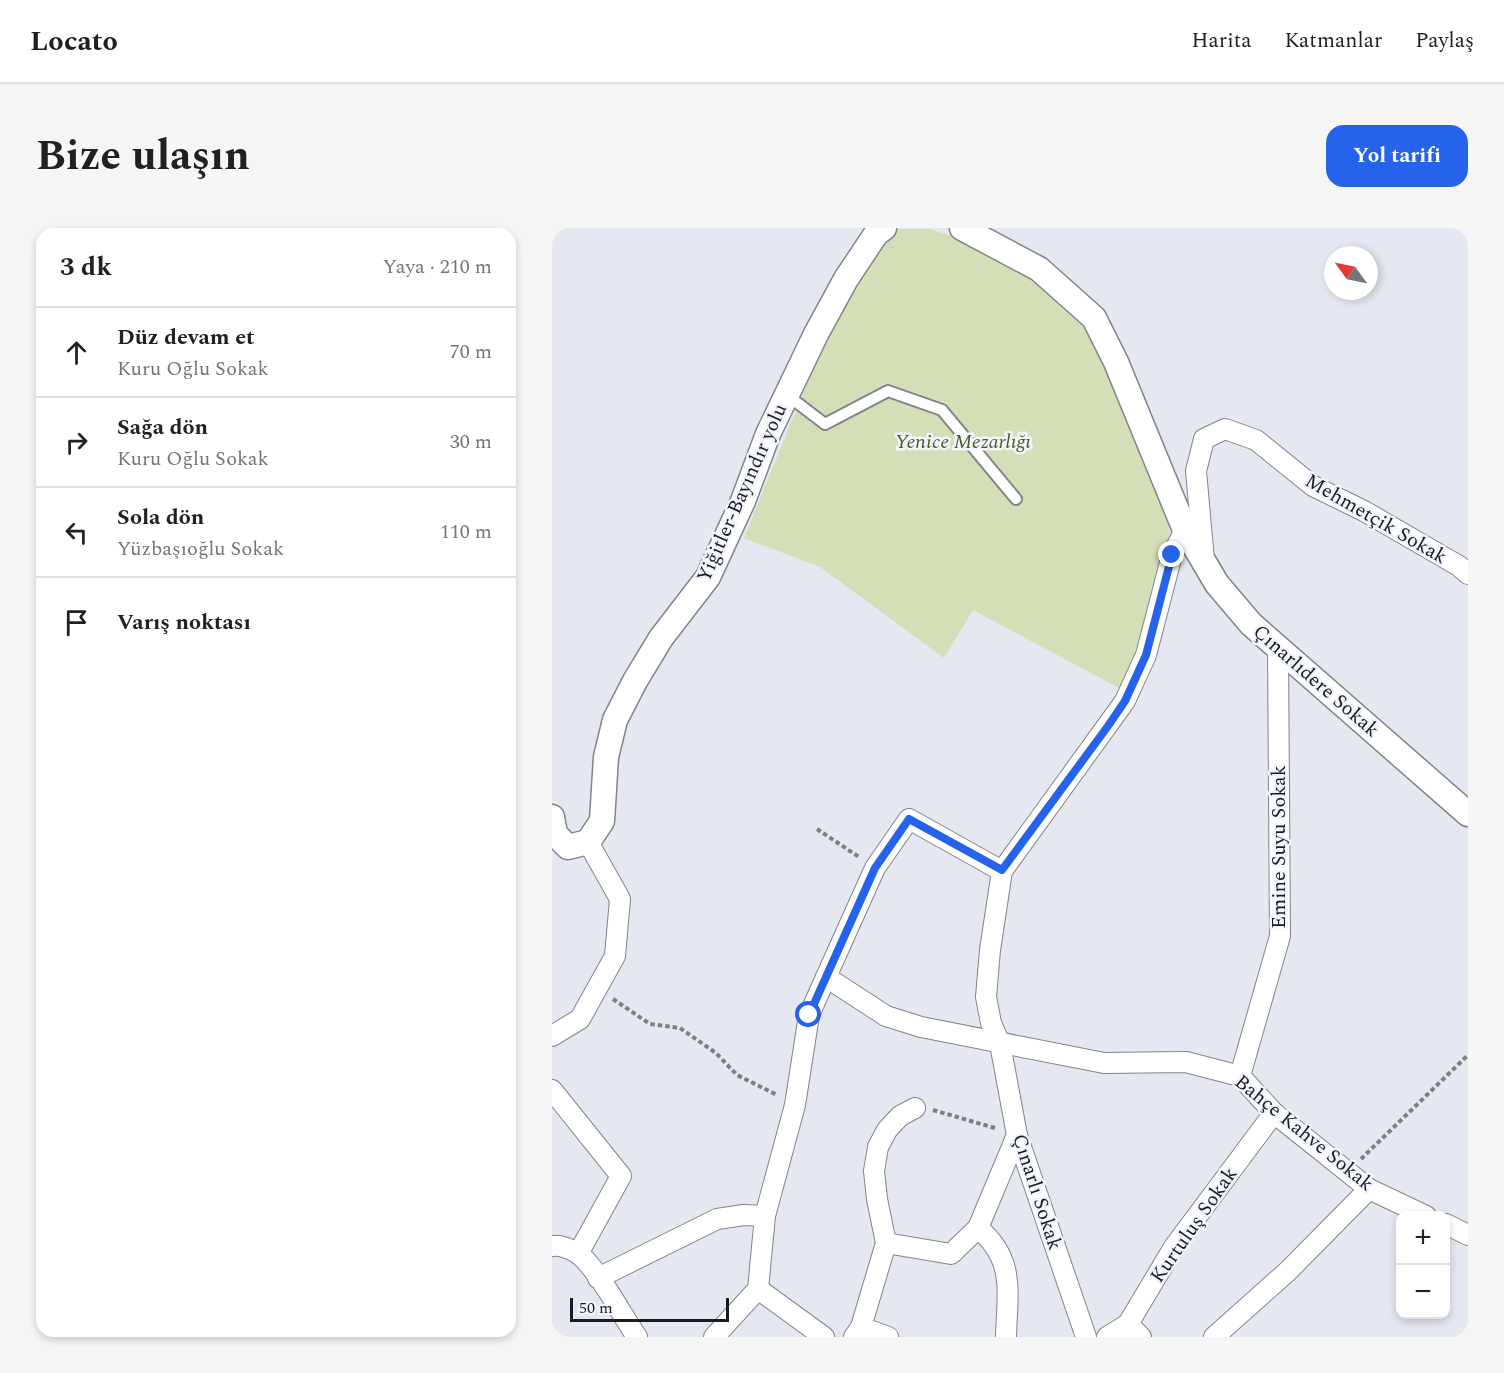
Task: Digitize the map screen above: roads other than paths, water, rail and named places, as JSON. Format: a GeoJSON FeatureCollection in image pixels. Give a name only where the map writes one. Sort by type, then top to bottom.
{"type":"FeatureCollection","features":[{"type":"Feature","properties":{"kind":"street","name":"Yiğitler-Bayındır yolu"},"geometry":{"type":"LineString","coordinates":[[588,842],[602,821],[606,758],[615,720],[661,638],[708,577],[742,501],[768,434],[816,334],[846,279],[876,234],[884,228]]}},
{"type":"Feature","properties":{"kind":"street"},"geometry":{"type":"LineString","coordinates":[[714,1337],[758,1289],[765,1216],[795,1105],[809,1015],[875,868],[909,819],[1002,870],[1125,701],[1146,655],[1172,555],[1185,530],[1116,362],[1094,318],[1039,269],[962,228]]}},
{"type":"Feature","properties":{"kind":"street","name":"Mehmetçik Sokak"},"geometry":{"type":"LineString","coordinates":[[1204,561],[1196,471],[1204,439],[1226,429],[1257,440],[1313,486],[1364,512],[1459,566],[1468,574]]}},
{"type":"Feature","properties":{"kind":"street","name":"Çınarlıdere Sokak"},"geometry":{"type":"LineString","coordinates":[[1185,530],[1217,584],[1251,624],[1468,814]]}},
{"type":"Feature","properties":{"kind":"street","name":"Emine Suyu Sokak"},"geometry":{"type":"LineString","coordinates":[[1240,1076],[1280,936],[1278,649]]}},
{"type":"Feature","properties":{"kind":"street"},"geometry":{"type":"LineString","coordinates":[[552,817],[555,834],[568,847],[588,842],[620,899],[615,956],[580,1019],[552,1036]]}},
{"type":"Feature","properties":{"kind":"street","name":"Çınarlı Sokak"},"geometry":{"type":"LineString","coordinates":[[1002,870],[990,950],[986,997],[991,1023],[1000,1044],[1017,1135],[1086,1337]]}},
{"type":"Feature","properties":{"kind":"street","name":"Bahçe Kahve Sokak"},"geometry":{"type":"LineString","coordinates":[[826,977],[866,1004],[903,1023],[1104,1063],[1186,1062],[1240,1076],[1274,1113],[1369,1189],[1417,1211]]}},
{"type":"Feature","properties":{"kind":"street"},"geometry":{"type":"LineString","coordinates":[[552,1090],[621,1176],[578,1254]]}},
{"type":"Feature","properties":{"kind":"street"},"geometry":{"type":"LineString","coordinates":[[888,1337],[858,1332],[886,1243],[874,1171],[878,1147],[887,1130],[900,1116],[915,1108]]}},
{"type":"Feature","properties":{"kind":"street","name":"Kurtuluş Sokak"},"geometry":{"type":"LineString","coordinates":[[1135,1330],[1174,1247],[1274,1113]]}},
{"type":"Feature","properties":{"kind":"street"},"geometry":{"type":"LineString","coordinates":[[886,1243],[951,1254],[978,1228],[1017,1135]]}},
{"type":"Feature","properties":{"kind":"street"},"geometry":{"type":"LineString","coordinates":[[1214,1337],[1288,1271],[1369,1189]]}},
{"type":"Feature","properties":{"kind":"street"},"geometry":{"type":"LineString","coordinates":[[598,1278],[717,1220],[744,1215],[765,1216]]}},
{"type":"Feature","properties":{"kind":"street"},"geometry":{"type":"LineString","coordinates":[[1450,1226],[1468,1234]]}},
{"type":"Feature","properties":{"kind":"street"},"geometry":{"type":"LineString","coordinates":[[978,1228],[999,1249],[1005,1264],[1006,1337]]}},
{"type":"Feature","properties":{"kind":"street"},"geometry":{"type":"LineString","coordinates":[[552,1246],[559,1245],[578,1254],[598,1278],[637,1337]]}},
{"type":"Feature","properties":{"kind":"street"},"geometry":{"type":"LineString","coordinates":[[758,1289],[824,1337]]}},
{"type":"Feature","properties":{"kind":"street"},"geometry":{"type":"LineString","coordinates":[[1107,1337],[1135,1330]]}},
{"type":"Feature","properties":{"kind":"lane"},"geometry":{"type":"LineString","coordinates":[[787,394],[825,424],[888,391],[942,410],[1016,500]]}},
{"type":"Feature","properties":{"kind":"park label","name":"Yenice Mezarlığı"},"geometry":{"type":"Point","coordinates":[963,442]}}]}
